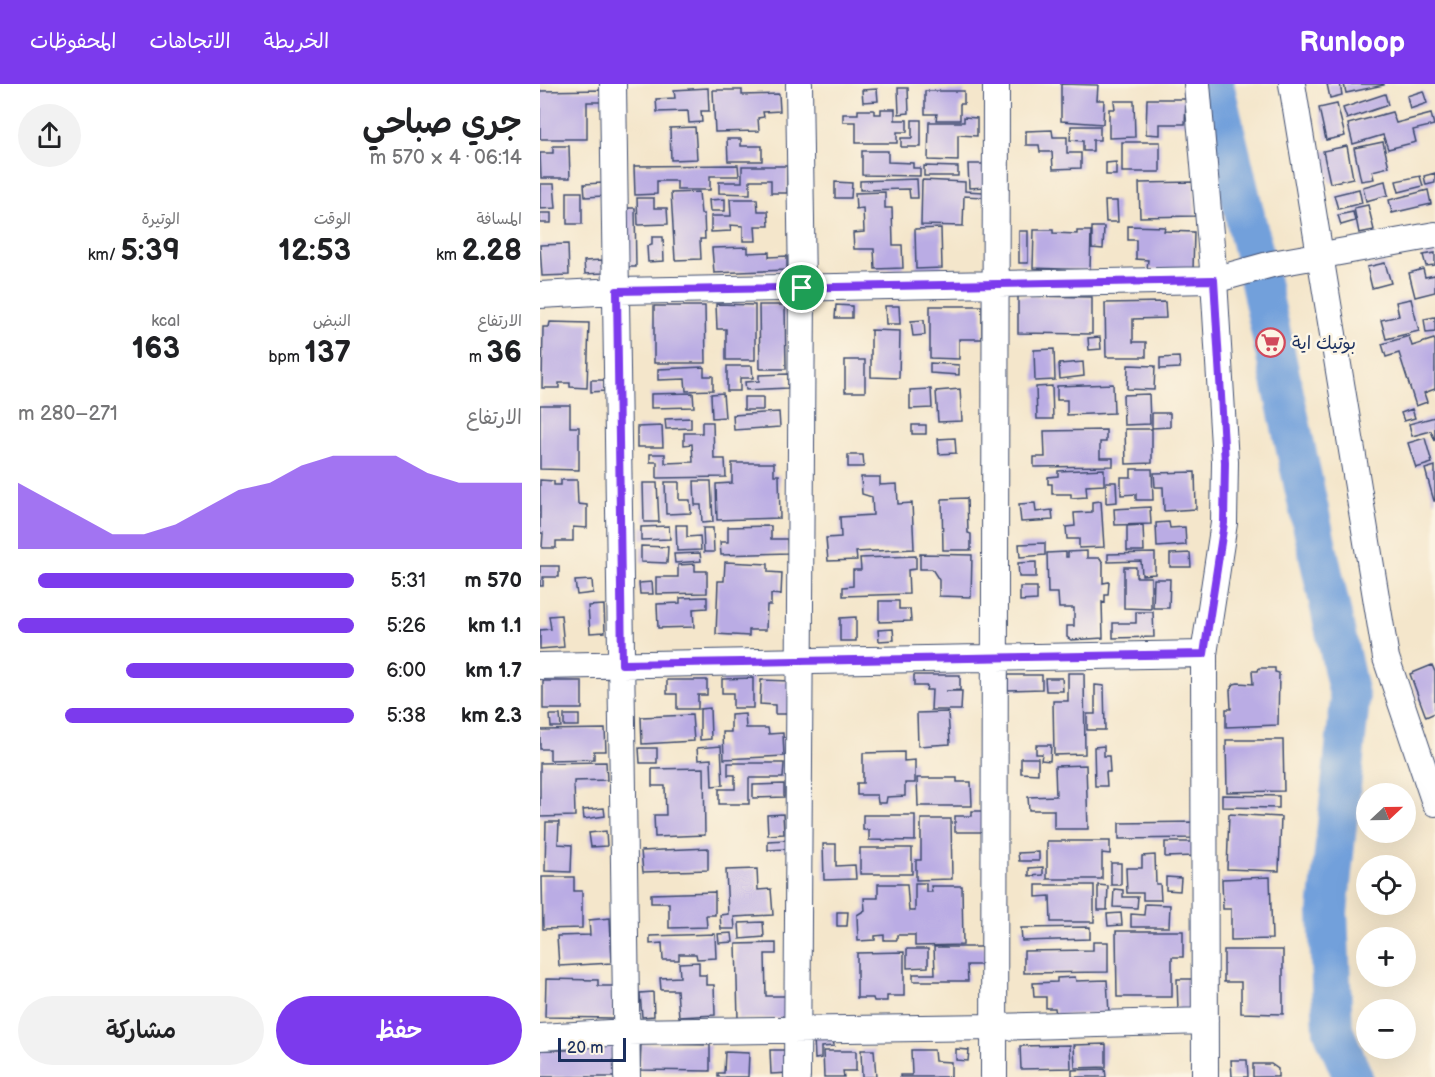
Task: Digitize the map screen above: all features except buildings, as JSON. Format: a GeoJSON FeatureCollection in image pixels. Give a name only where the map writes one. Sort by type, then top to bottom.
{"type":"FeatureCollection","features":[{"type":"Feature","properties":{"kind":"street"},"geometry":{"type":"LineString","coordinates":[[613,84],[627,1077]]}},
{"type":"Feature","properties":{"kind":"street"},"geometry":{"type":"LineString","coordinates":[[797,1077],[802,288],[799,84]]}},
{"type":"Feature","properties":{"kind":"street"},"geometry":{"type":"LineString","coordinates":[[994,1077],[996,84]]}},
{"type":"Feature","properties":{"kind":"street"},"geometry":{"type":"LineString","coordinates":[[1197,84],[1214,280],[1225,462],[1224,523],[1204,654],[1205,1077]]}},
{"type":"Feature","properties":{"kind":"street"},"geometry":{"type":"LineString","coordinates":[[1292,84],[1386,658],[1435,803]]}},
{"type":"Feature","properties":{"kind":"street"},"geometry":{"type":"LineString","coordinates":[[540,295],[617,291],[1214,280],[1319,255],[1435,235]]}},
{"type":"Feature","properties":{"kind":"street"},"geometry":{"type":"LineString","coordinates":[[540,666],[1204,654]]}},
{"type":"Feature","properties":{"kind":"street"},"geometry":{"type":"LineString","coordinates":[[540,1037],[627,1032],[995,1027],[1205,1021]]}},
{"type":"Feature","properties":{"kind":"waterway"},"geometry":{"type":"LineString","coordinates":[[1214,84],[1253,250],[1350,700],[1328,912],[1333,1030],[1353,1077]]}},
{"type":"Feature","properties":{"kind":"place","name":"بوتيك اية"},"geometry":{"type":"Point","coordinates":[1271,343]}},
{"type":"Feature","properties":{"kind":"route"},"geometry":{"type":"LineString","coordinates":[[1214,280],[1225,462],[1224,523],[1204,654],[622,664],[617,291],[802,288],[1214,280]]}}]}
